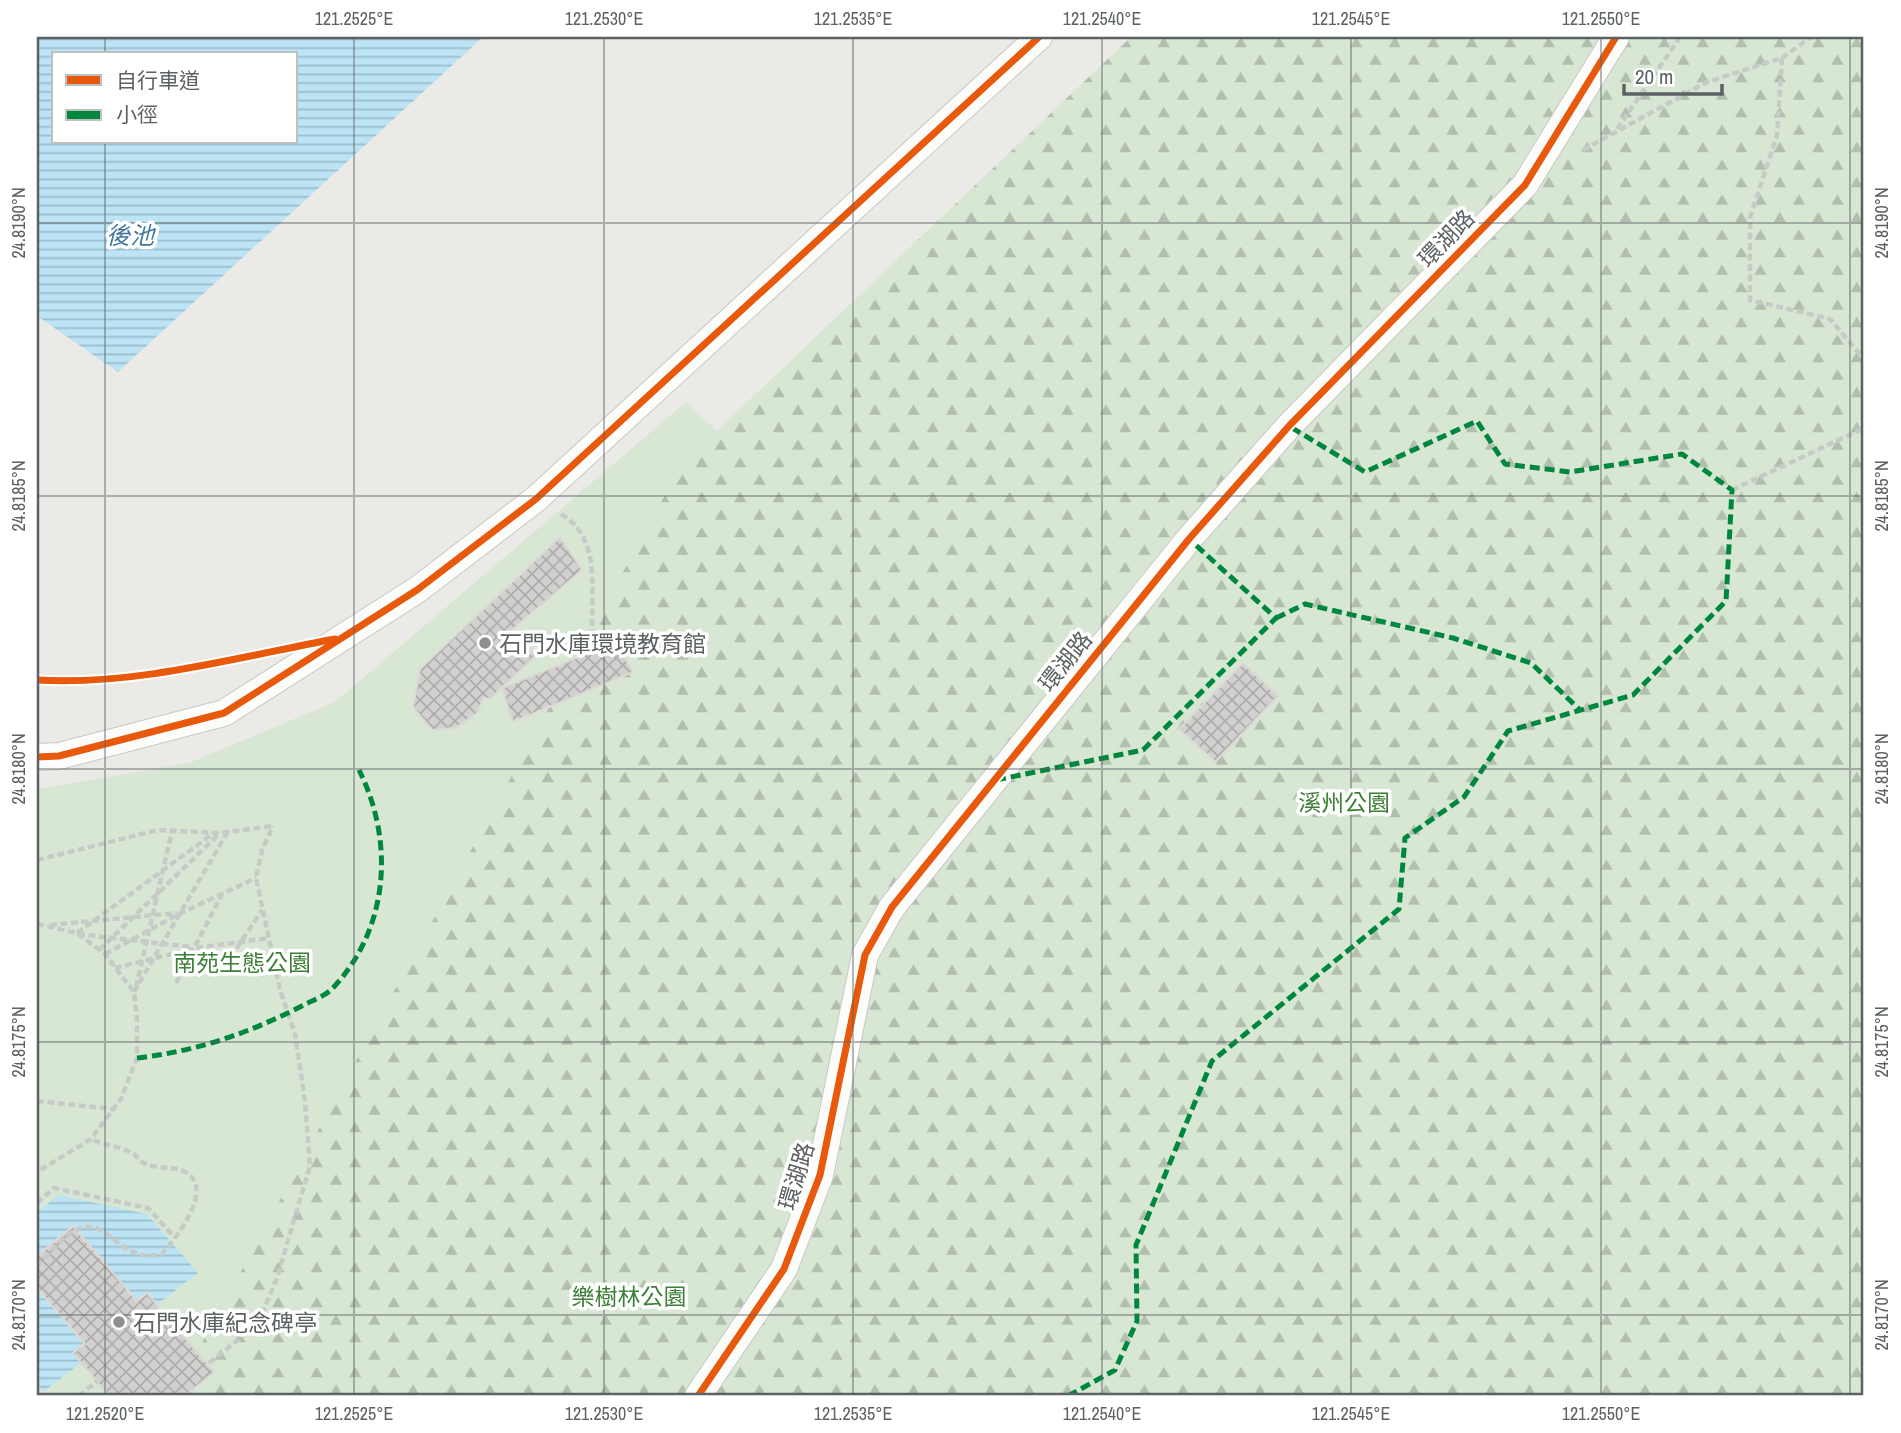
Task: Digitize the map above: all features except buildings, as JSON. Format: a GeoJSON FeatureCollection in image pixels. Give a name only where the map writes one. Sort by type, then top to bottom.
{"type":"FeatureCollection","features":[{"type":"Feature","properties":{"kind":"street"},"geometry":{"type":"LineString","coordinates":[[37,757],[59,756],[224,713],[416,590],[536,499],[1039,37]]}},
{"type":"Feature","properties":{"kind":"street","name":"環湖路"},"geometry":{"type":"LineString","coordinates":[[698,1396],[784,1269],[820,1175],[865,955],[892,907],[1189,538],[1289,426],[1525,185],[1616,37]]}},
{"type":"Feature","properties":{"kind":"path"},"geometry":{"type":"LineString","coordinates":[[1616,130],[1680,37]]}},
{"type":"Feature","properties":{"kind":"path"},"geometry":{"type":"LineString","coordinates":[[1582,150],[1707,82],[1782,58],[1811,37]]}},
{"type":"Feature","properties":{"kind":"path"},"geometry":{"type":"LineString","coordinates":[[1782,58],[1777,135],[1750,218],[1750,300],[1830,319],[1864,359]]}},
{"type":"Feature","properties":{"kind":"path"},"geometry":{"type":"LineString","coordinates":[[1732,491],[1864,428]]}},
{"type":"Feature","properties":{"kind":"path"},"geometry":{"type":"LineString","coordinates":[[536,499],[574,522],[590,556],[594,648]]}},
{"type":"Feature","properties":{"kind":"path"},"geometry":{"type":"LineString","coordinates":[[37,860],[158,830],[217,833],[274,826],[261,850],[256,878],[271,953],[295,1034],[305,1101],[310,1166],[278,1278],[257,1325],[209,1363]]}},
{"type":"Feature","properties":{"kind":"path"},"geometry":{"type":"LineString","coordinates":[[37,1172],[90,1139],[121,1100],[137,1058],[134,992],[172,831]]}},
{"type":"Feature","properties":{"kind":"path"},"geometry":{"type":"LineString","coordinates":[[134,992],[227,832]]}},
{"type":"Feature","properties":{"kind":"path"},"geometry":{"type":"LineString","coordinates":[[77,933],[217,833]]}},
{"type":"Feature","properties":{"kind":"path"},"geometry":{"type":"LineString","coordinates":[[99,950],[217,833]]}},
{"type":"Feature","properties":{"kind":"path"},"geometry":{"type":"LineString","coordinates":[[105,954],[181,913],[256,878]]}},
{"type":"Feature","properties":{"kind":"path"},"geometry":{"type":"LineString","coordinates":[[176,983],[223,894]]}},
{"type":"Feature","properties":{"kind":"path"},"geometry":{"type":"LineString","coordinates":[[225,966],[262,909]]}},
{"type":"Feature","properties":{"kind":"path"},"geometry":{"type":"LineString","coordinates":[[45,926],[181,913]]}},
{"type":"Feature","properties":{"kind":"path"},"geometry":{"type":"LineString","coordinates":[[37,924],[77,933],[196,948]]}},
{"type":"Feature","properties":{"kind":"path"},"geometry":{"type":"LineString","coordinates":[[77,933],[105,954],[134,992]]}},
{"type":"Feature","properties":{"kind":"path"},"geometry":{"type":"LineString","coordinates":[[116,968],[196,948],[268,938]]}},
{"type":"Feature","properties":{"kind":"path"},"geometry":{"type":"LineString","coordinates":[[37,1101],[113,1109]]}},
{"type":"Feature","properties":{"kind":"path"},"geometry":{"type":"LineString","coordinates":[[37,1266],[76,1230],[87,1227],[111,1235],[130,1254],[149,1258],[162,1254],[197,1202],[197,1185],[189,1173],[174,1167],[144,1163],[131,1153],[90,1139]]}},
{"type":"Feature","properties":{"kind":"path"},"geometry":{"type":"LineString","coordinates":[[37,1203],[54,1188],[148,1208],[175,1238]]}},
{"type":"Feature","properties":{"kind":"path"},"geometry":{"type":"LineString","coordinates":[[79,1396],[97,1381]]}},
{"type":"Feature","properties":{"kind":"green space"},"geometry":{"type":"Polygon","coordinates":[[[1131,37],[1864,37],[1864,1396],[173,1396],[682,464],[1131,37]]]}},
{"type":"Feature","properties":{"kind":"green space","name":"南苑生態公園"},"geometry":{"type":"Polygon","coordinates":[[[686,402],[733,446],[223,1396],[37,1396],[37,789],[189,763],[335,702],[686,402]]]}},
{"type":"Feature","properties":{"kind":"water","name":"後池"},"geometry":{"type":"Polygon","coordinates":[[[37,37],[483,37],[118,372],[37,316],[37,37]]]}},
{"type":"Feature","properties":{"kind":"water"},"geometry":{"type":"Polygon","coordinates":[[[58,1195],[147,1214],[198,1273],[43,1392],[37,1385],[37,1213],[58,1195]]]}},
{"type":"Feature","properties":{"kind":"marked path"},"geometry":{"type":"LineString","coordinates":[[1068,1396],[1115,1370],[1137,1321],[1136,1245],[1212,1061],[1399,909],[1405,838],[1464,797],[1508,731],[1633,695],[1726,601],[1732,490],[1682,454],[1570,472],[1505,464],[1477,421],[1365,472],[1289,426]]}},
{"type":"Feature","properties":{"kind":"marked path"},"geometry":{"type":"LineString","coordinates":[[996,780],[1143,750],[1276,618],[1189,539]]}},
{"type":"Feature","properties":{"kind":"marked path"},"geometry":{"type":"LineString","coordinates":[[1276,618],[1305,604],[1453,638],[1531,663],[1580,710]]}},
{"type":"Feature","properties":{"kind":"marked path"},"geometry":{"type":"LineString","coordinates":[[137,1058],[202,1046],[284,1015],[326,994],[351,965],[365,940],[375,912],[380,884],[378,826],[371,798],[359,770]]}},
{"type":"Feature","properties":{"kind":"cycle path"},"geometry":{"type":"LineString","coordinates":[[37,757],[59,756],[224,713],[417,590],[536,499],[1039,37]]}},
{"type":"Feature","properties":{"kind":"cycle path"},"geometry":{"type":"LineString","coordinates":[[698,1396],[784,1269],[820,1175],[865,955],[892,907],[1189,539],[1289,426],[1525,185],[1616,37]]}},
{"type":"Feature","properties":{"kind":"cycle path"},"geometry":{"type":"LineString","coordinates":[[37,680],[74,681],[149,674],[335,639]]}},
{"type":"Feature","properties":{"kind":"place","name":"石門水庫環境教育館"},"geometry":{"type":"Point","coordinates":[485,643]}},
{"type":"Feature","properties":{"kind":"place","name":"石門水庫紀念碑亭"},"geometry":{"type":"Point","coordinates":[119,1322]}},
{"type":"Feature","properties":{"kind":"park label","name":"溪州公園"},"geometry":{"type":"Point","coordinates":[1344,802]}},
{"type":"Feature","properties":{"kind":"park label","name":"樂樹林公園"},"geometry":{"type":"Point","coordinates":[629,1296]}}]}
